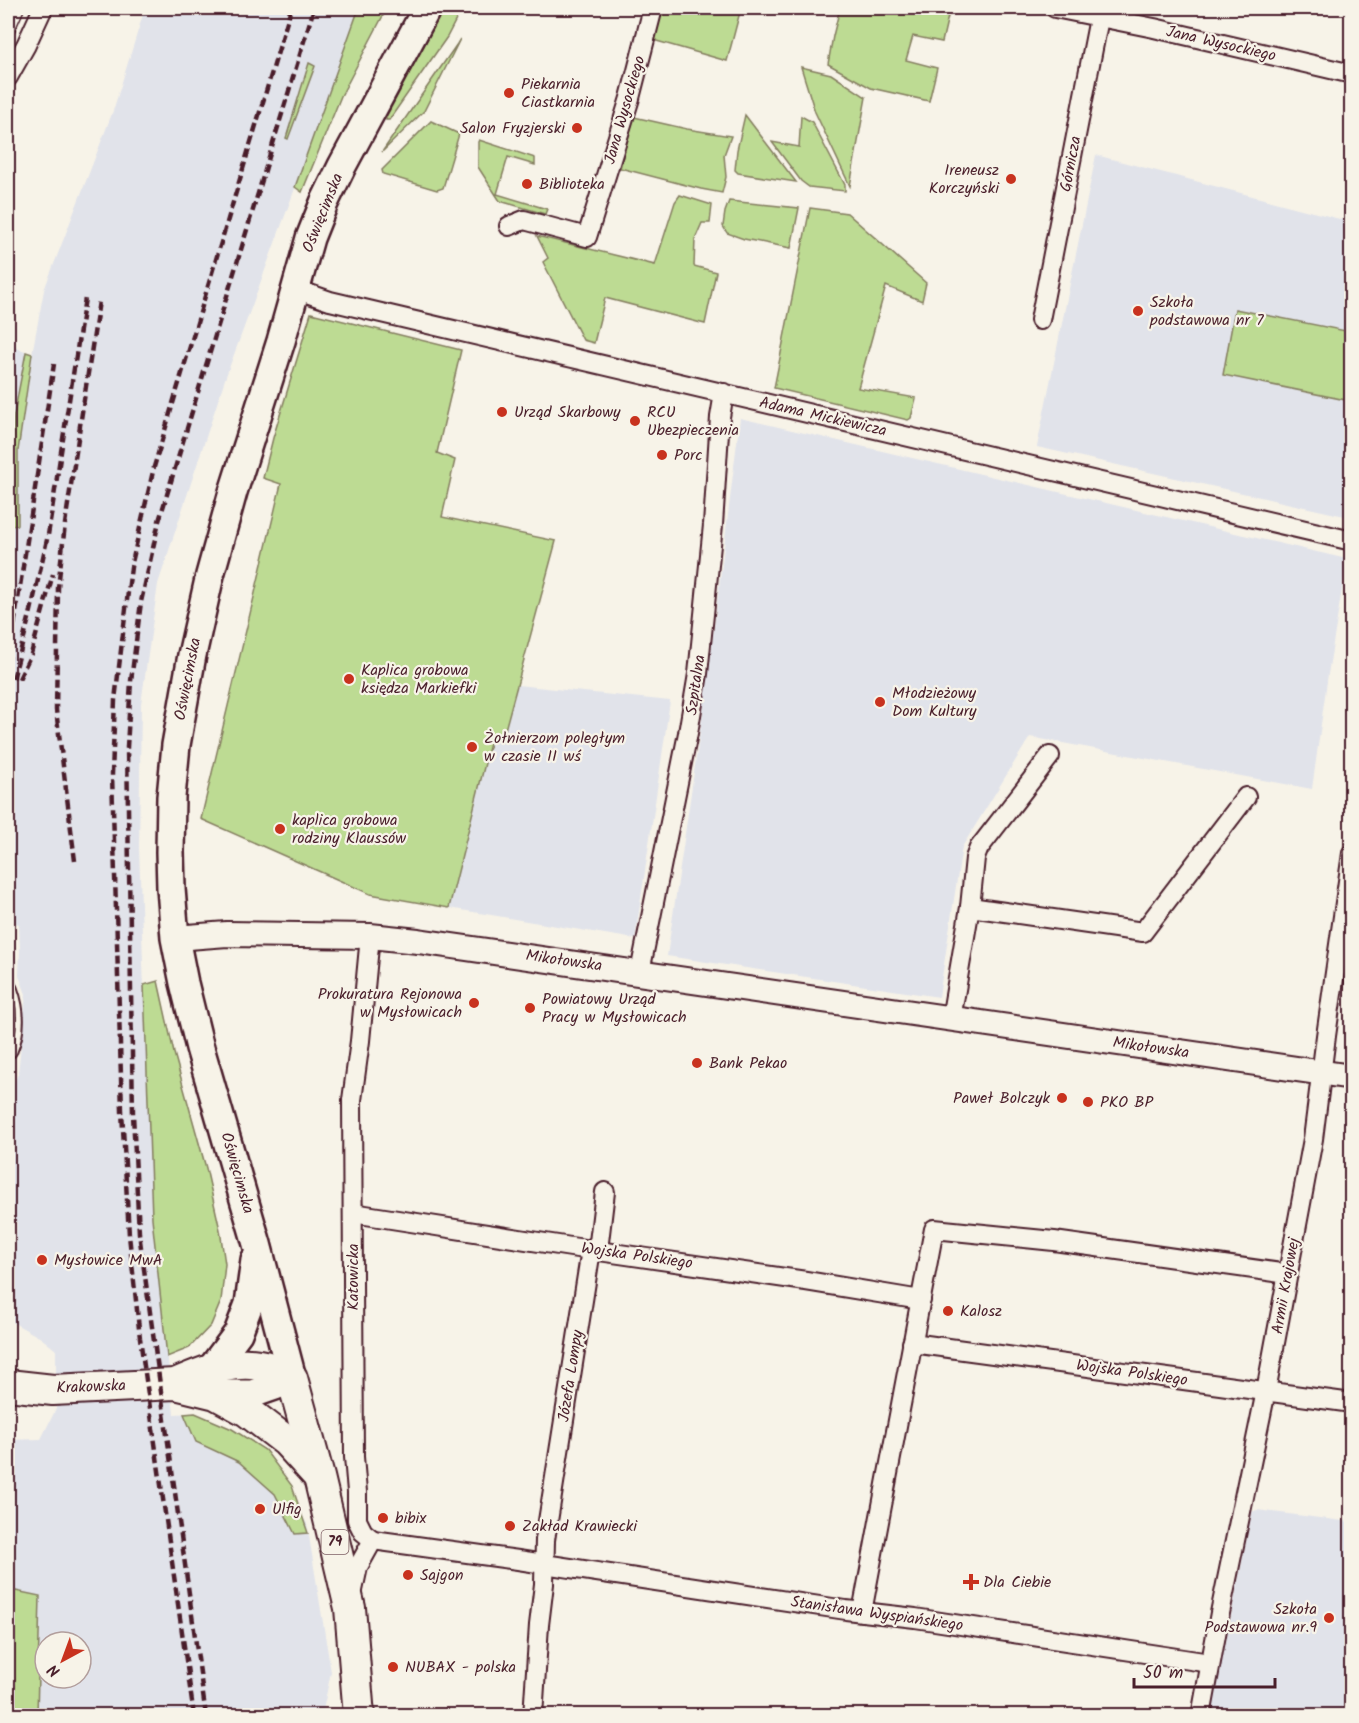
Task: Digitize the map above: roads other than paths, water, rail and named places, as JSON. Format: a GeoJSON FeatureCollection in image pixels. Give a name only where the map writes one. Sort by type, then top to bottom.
{"type":"FeatureCollection","features":[{"type":"Feature","properties":{"kind":"main road","name":"Oświęcimska"},"geometry":{"type":"LineString","coordinates":[[292,1378],[257,1244],[200,1048],[175,938],[170,852],[171,797],[176,745],[192,655],[210,575],[310,238],[342,166],[427,8]]}},
{"type":"Feature","properties":{"kind":"main road"},"geometry":{"type":"LineString","coordinates":[[257,1244],[249,1304],[238,1333],[214,1382],[286,1442],[319,1477]]}},
{"type":"Feature","properties":{"kind":"main road","name":"Krakowska"},"geometry":{"type":"LineString","coordinates":[[8,1385],[53,1390],[214,1382],[241,1363],[269,1367],[292,1378]]}},
{"type":"Feature","properties":{"kind":"main road","name":"79"},"geometry":{"type":"LineString","coordinates":[[292,1378],[319,1477],[350,1608],[359,1716]]}},
{"type":"Feature","properties":{"kind":"street"},"geometry":{"type":"LineString","coordinates":[[29,8],[34,27]]}},
{"type":"Feature","properties":{"kind":"street"},"geometry":{"type":"LineString","coordinates":[[8,77],[43,8]]}},
{"type":"Feature","properties":{"kind":"street","name":"Jana Wysockiego"},"geometry":{"type":"LineString","coordinates":[[509,226],[524,220],[587,237],[630,98],[653,8]]}},
{"type":"Feature","properties":{"kind":"street","name":"Jana Wysockiego"},"geometry":{"type":"LineString","coordinates":[[1055,8],[1100,12],[1352,74]]}},
{"type":"Feature","properties":{"kind":"street","name":"Górnicza"},"geometry":{"type":"LineString","coordinates":[[1040,320],[1100,12]]}},
{"type":"Feature","properties":{"kind":"street","name":"Adama Mickiewicza"},"geometry":{"type":"LineString","coordinates":[[295,289],[330,301],[1352,541]]}},
{"type":"Feature","properties":{"kind":"street","name":"Szpitalna"},"geometry":{"type":"LineString","coordinates":[[640,972],[695,695],[703,637],[720,417],[724,393]]}},
{"type":"Feature","properties":{"kind":"street"},"geometry":{"type":"LineString","coordinates":[[951,1019],[970,907],[975,858],[979,848],[1050,756]]}},
{"type":"Feature","properties":{"kind":"street"},"geometry":{"type":"LineString","coordinates":[[970,907],[1143,932],[1246,797]]}},
{"type":"Feature","properties":{"kind":"street","name":"Armii Krajowej"},"geometry":{"type":"LineString","coordinates":[[1201,1716],[1266,1391],[1316,1120],[1352,853]]}},
{"type":"Feature","properties":{"kind":"street","name":"Mikołowska"},"geometry":{"type":"LineString","coordinates":[[175,938],[227,934],[370,936],[418,941],[1352,1077]]}},
{"type":"Feature","properties":{"kind":"street","name":"Katowicka"},"geometry":{"type":"LineString","coordinates":[[370,936],[352,1100],[352,1213],[354,1457],[357,1520],[363,1532],[373,1540]]}},
{"type":"Feature","properties":{"kind":"street"},"geometry":{"type":"LineString","coordinates":[[8,990],[14,1016],[8,1049]]}},
{"type":"Feature","properties":{"kind":"street","name":"Józefa Lompy"},"geometry":{"type":"LineString","coordinates":[[545,1564],[547,1529],[591,1250],[599,1242],[605,1192]]}},
{"type":"Feature","properties":{"kind":"street","name":"Wojska Polskiego"},"geometry":{"type":"LineString","coordinates":[[352,1213],[921,1300]]}},
{"type":"Feature","properties":{"kind":"street"},"geometry":{"type":"LineString","coordinates":[[862,1612],[934,1229],[1054,1241],[1288,1274]]}},
{"type":"Feature","properties":{"kind":"street","name":"Wojska Polskiego"},"geometry":{"type":"LineString","coordinates":[[912,1343],[1352,1403]]}},
{"type":"Feature","properties":{"kind":"street"},"geometry":{"type":"LineString","coordinates":[[350,1608],[358,1567],[373,1540]]}},
{"type":"Feature","properties":{"kind":"street","name":"Stanisława Wyspiańskiego"},"geometry":{"type":"LineString","coordinates":[[373,1540],[1210,1663]]}},
{"type":"Feature","properties":{"kind":"street"},"geometry":{"type":"LineString","coordinates":[[533,1716],[545,1564]]}},
{"type":"Feature","properties":{"kind":"tram line"},"geometry":{"type":"LineString","coordinates":[[8,46],[25,8]]}},
{"type":"Feature","properties":{"kind":"tram line"},"geometry":{"type":"LineString","coordinates":[[8,981],[16,1011],[16,1030],[8,1060]]}},
{"type":"Feature","properties":{"kind":"tram line"},"geometry":{"type":"LineString","coordinates":[[8,1016],[8,1026]]}},
{"type":"Feature","properties":{"kind":"railway"},"geometry":{"type":"LineString","coordinates":[[194,1716],[140,1338],[129,1235],[122,1111],[112,774],[115,700],[131,567],[154,467],[291,8]]}},
{"type":"Feature","properties":{"kind":"railway"},"geometry":{"type":"LineString","coordinates":[[206,1716],[139,1233],[133,1114],[127,747],[131,681],[141,602],[159,521],[314,8]]}},
{"type":"Feature","properties":{"kind":"railway"},"geometry":{"type":"LineString","coordinates":[[13,679],[48,535],[85,298]]}},
{"type":"Feature","properties":{"kind":"railway"},"geometry":{"type":"LineString","coordinates":[[75,861],[56,710],[58,588],[65,524],[99,301]]}},
{"type":"Feature","properties":{"kind":"railway"},"geometry":{"type":"LineString","coordinates":[[8,665],[54,364]]}},
{"type":"Feature","properties":{"kind":"railway"},"geometry":{"type":"LineString","coordinates":[[19,679],[31,654],[53,574]]}},
{"type":"Feature","properties":{"kind":"place","name":"Piekarnia Ciastkarnia"},"geometry":{"type":"Point","coordinates":[509,93]}},
{"type":"Feature","properties":{"kind":"place","name":"Salon Fryzjerski"},"geometry":{"type":"Point","coordinates":[577,128]}},
{"type":"Feature","properties":{"kind":"place","name":"Ireneusz Korczyński"},"geometry":{"type":"Point","coordinates":[1011,179]}},
{"type":"Feature","properties":{"kind":"place","name":"Biblioteka"},"geometry":{"type":"Point","coordinates":[527,184]}},
{"type":"Feature","properties":{"kind":"place","name":"Szkoła podstawowa nr 7"},"geometry":{"type":"Point","coordinates":[1138,311]}},
{"type":"Feature","properties":{"kind":"place","name":"Urząd Skarbowy"},"geometry":{"type":"Point","coordinates":[502,412]}},
{"type":"Feature","properties":{"kind":"place","name":"RCU Ubezpieczenia"},"geometry":{"type":"Point","coordinates":[635,421]}},
{"type":"Feature","properties":{"kind":"place","name":"Porc"},"geometry":{"type":"Point","coordinates":[662,455]}},
{"type":"Feature","properties":{"kind":"place","name":"Kaplica grobowa księdza Markiefki"},"geometry":{"type":"Point","coordinates":[349,679]}},
{"type":"Feature","properties":{"kind":"place","name":"Młodzieżowy Dom Kultury"},"geometry":{"type":"Point","coordinates":[880,702]}},
{"type":"Feature","properties":{"kind":"place","name":"Żołnierzom poległym w czasie II wś"},"geometry":{"type":"Point","coordinates":[472,747]}},
{"type":"Feature","properties":{"kind":"place","name":"kaplica grobowa rodziny Klaussów"},"geometry":{"type":"Point","coordinates":[280,829]}},
{"type":"Feature","properties":{"kind":"place","name":"Prokuratura Rejonowa w Mysłowicach"},"geometry":{"type":"Point","coordinates":[474,1003]}},
{"type":"Feature","properties":{"kind":"place","name":"Powiatowy Urząd Pracy w Mysłowicach"},"geometry":{"type":"Point","coordinates":[530,1008]}},
{"type":"Feature","properties":{"kind":"place","name":"Bank Pekao"},"geometry":{"type":"Point","coordinates":[697,1063]}},
{"type":"Feature","properties":{"kind":"place","name":"Paweł Bolczyk"},"geometry":{"type":"Point","coordinates":[1062,1098]}},
{"type":"Feature","properties":{"kind":"place","name":"PKO BP"},"geometry":{"type":"Point","coordinates":[1088,1102]}},
{"type":"Feature","properties":{"kind":"place","name":"Mysłowice MwA"},"geometry":{"type":"Point","coordinates":[42,1260]}},
{"type":"Feature","properties":{"kind":"place","name":"Kalosz"},"geometry":{"type":"Point","coordinates":[948,1311]}},
{"type":"Feature","properties":{"kind":"place","name":"Ulfig"},"geometry":{"type":"Point","coordinates":[260,1509]}},
{"type":"Feature","properties":{"kind":"place","name":"bibix"},"geometry":{"type":"Point","coordinates":[383,1518]}},
{"type":"Feature","properties":{"kind":"place","name":"Zakład Krawiecki"},"geometry":{"type":"Point","coordinates":[510,1526]}},
{"type":"Feature","properties":{"kind":"place","name":"Sajgon"},"geometry":{"type":"Point","coordinates":[408,1575]}},
{"type":"Feature","properties":{"kind":"place","name":"Dla Ciebie"},"geometry":{"type":"Point","coordinates":[971,1582]}},
{"type":"Feature","properties":{"kind":"place","name":"Szkoła Podstawowa nr.9"},"geometry":{"type":"Point","coordinates":[1329,1618]}},
{"type":"Feature","properties":{"kind":"place","name":"NUBAX - polska"},"geometry":{"type":"Point","coordinates":[393,1667]}}]}
